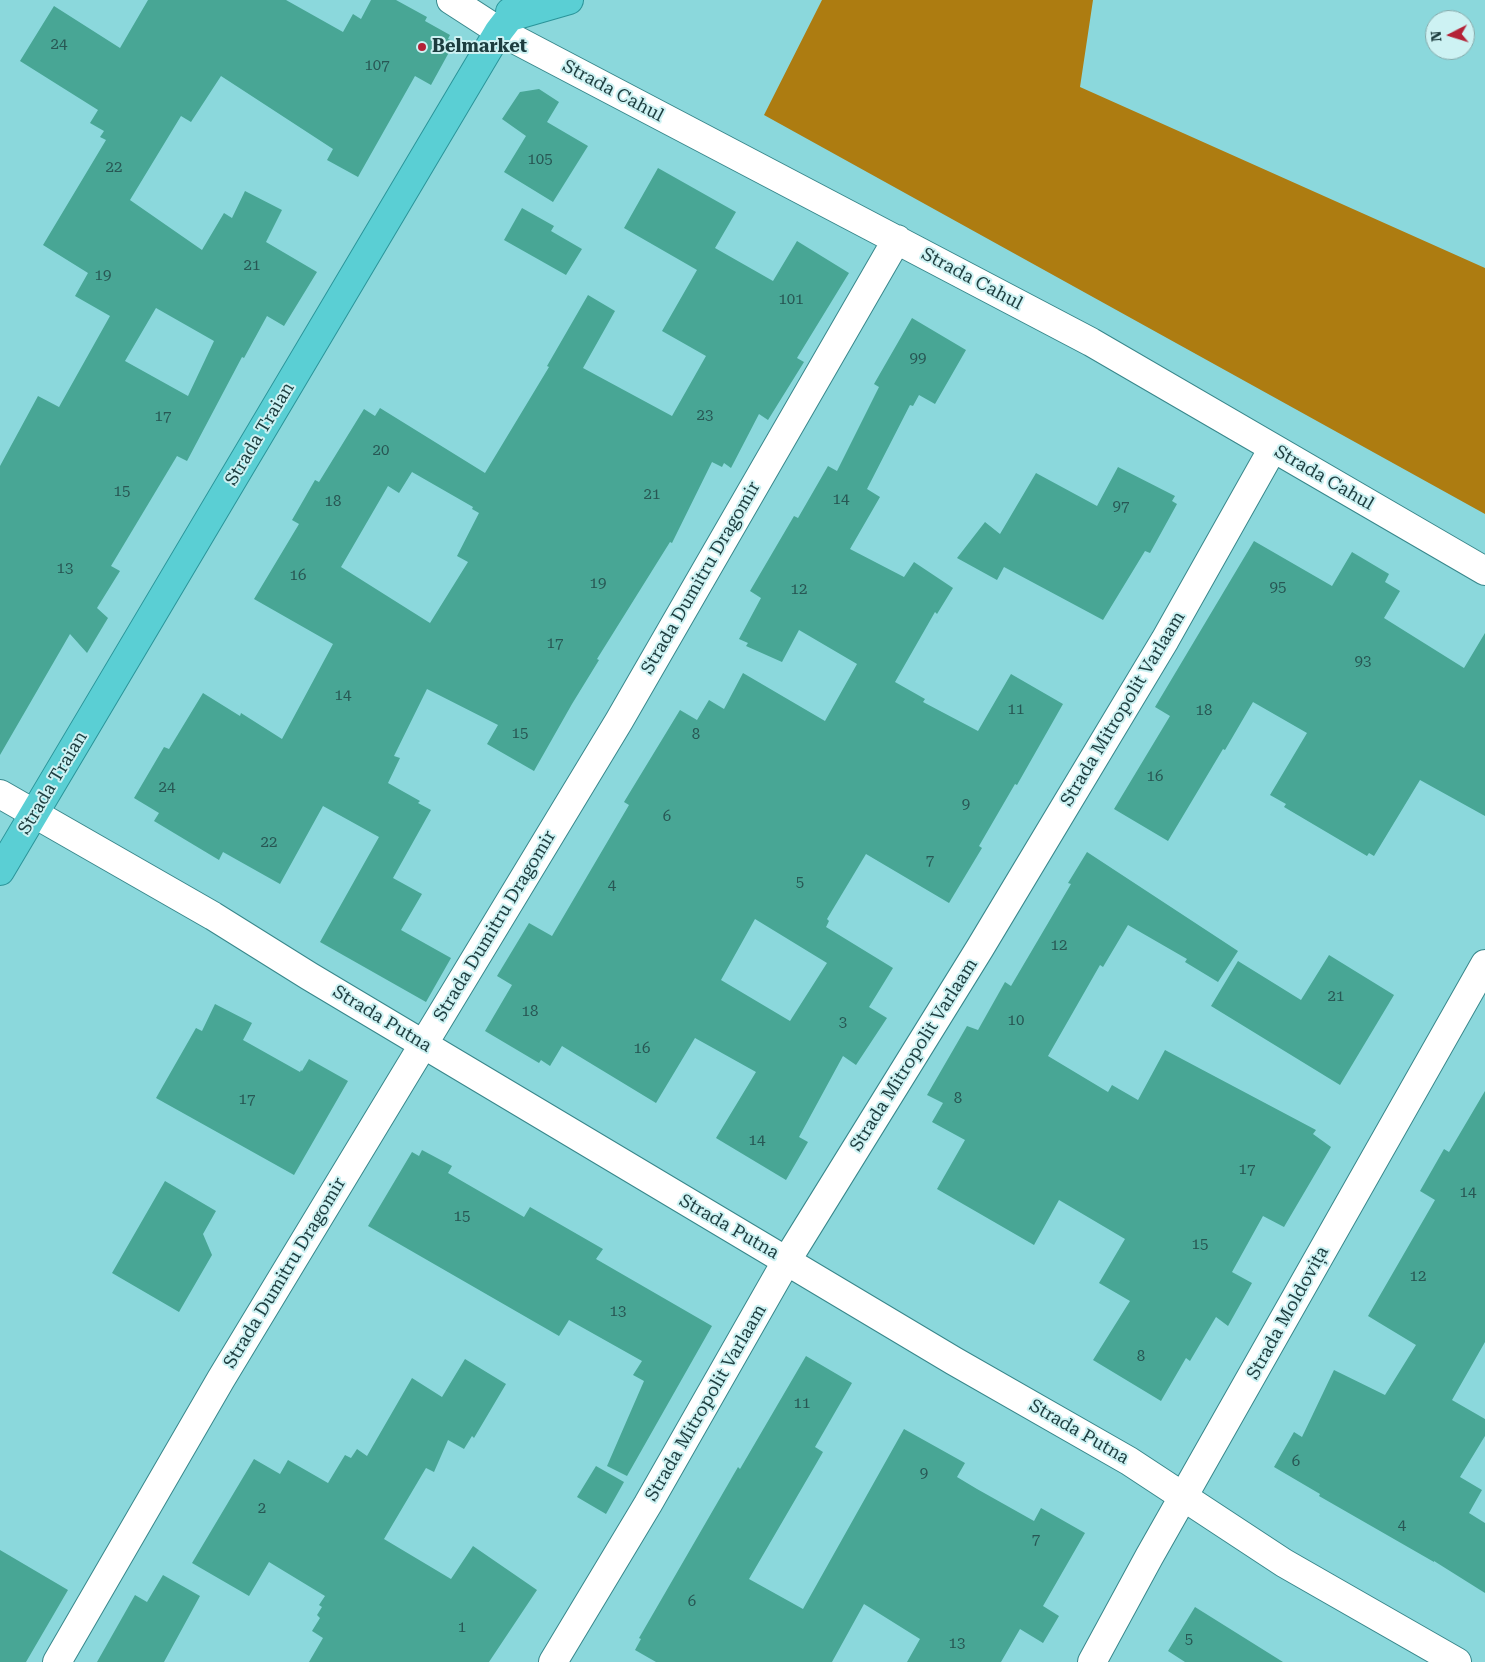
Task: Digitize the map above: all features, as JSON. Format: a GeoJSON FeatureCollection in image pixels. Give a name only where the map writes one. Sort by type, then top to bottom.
{"type":"FeatureCollection","features":[{"type":"Feature","properties":{"kind":"highway"},"geometry":{"type":"LineString","coordinates":[[511,12],[569,0]]}},
{"type":"Feature","properties":{"kind":"highway","name":"Strada Trаian"},"geometry":{"type":"LineString","coordinates":[[0,871],[511,12]]}},
{"type":"Feature","properties":{"kind":"street","name":"Strada Cahul"},"geometry":{"type":"LineString","coordinates":[[451,0],[511,12],[897,239],[1091,342],[1485,571]]}},
{"type":"Feature","properties":{"kind":"street","name":"Strada Dumitru Dragomir"},"geometry":{"type":"LineString","coordinates":[[57,1662],[221,1379],[619,721],[897,239]]}},
{"type":"Feature","properties":{"kind":"street","name":"Strada Mitropolit Varlaam"},"geometry":{"type":"LineString","coordinates":[[553,1662],[648,1504],[787,1260],[985,940],[1165,640],[1273,448]]}},
{"type":"Feature","properties":{"kind":"street","name":"Strada Putna"},"geometry":{"type":"LineString","coordinates":[[0,794],[213,916],[309,976],[954,1361],[1129,1461],[1284,1563],[1457,1662]]}},
{"type":"Feature","properties":{"kind":"street","name":"Strada Moldovița"},"geometry":{"type":"LineString","coordinates":[[1092,1662],[1149,1557],[1485,964]]}},
{"type":"Feature","properties":{"kind":"shaded area"},"geometry":{"type":"Polygon","coordinates":[[[822,0],[1093,0],[1080,87],[1485,268],[1485,514],[764,115],[822,0]]]}},
{"type":"Feature","properties":{"kind":"building"},"geometry":{"type":"Polygon","coordinates":[[[148,0],[286,0],[343,32],[353,14],[361,19],[371,0],[396,0],[427,17],[425,21],[450,35],[448,39],[453,41],[451,45],[453,45],[431,85],[415,76],[358,177],[327,160],[333,149],[221,76],[191,122],[181,116],[130,200],[202,250],[224,213],[232,218],[245,191],[282,210],[266,242],[317,272],[284,326],[267,316],[244,358],[242,357],[187,461],[177,456],[111,566],[120,571],[97,608],[108,618],[87,653],[70,634],[0,755],[0,466],[38,396],[59,407],[110,316],[75,296],[88,273],[43,245],[106,140],[100,137],[104,131],[90,123],[98,110],[20,61],[54,6],[120,48],[148,0]],[[156,308],[125,361],[188,396],[214,341],[156,308]]]}},
{"type":"Feature","properties":{"kind":"building"},"geometry":{"type":"Polygon","coordinates":[[[539,89],[559,102],[547,122],[588,146],[553,202],[504,172],[526,136],[502,119],[520,92],[539,89]]]}},
{"type":"Feature","properties":{"kind":"building"},"geometry":{"type":"Polygon","coordinates":[[[658,168],[736,212],[715,248],[773,281],[797,241],[849,273],[797,358],[804,362],[768,420],[759,414],[731,468],[724,463],[722,467],[712,462],[672,543],[670,542],[597,659],[599,660],[534,771],[487,744],[498,725],[427,689],[394,756],[400,758],[388,783],[420,801],[418,803],[431,810],[393,878],[422,894],[401,930],[451,958],[426,1002],[320,942],[379,837],[323,806],[280,884],[223,852],[219,860],[154,821],[159,813],[134,798],[164,747],[169,749],[203,693],[240,716],[241,713],[282,739],[333,644],[254,599],[299,524],[292,520],[315,480],[319,482],[364,409],[375,416],[380,408],[485,473],[549,367],[547,366],[588,295],[615,311],[583,368],[672,416],[706,356],[662,331],[697,270],[624,228],[658,168]],[[412,472],[399,493],[388,486],[341,567],[430,623],[468,562],[457,556],[479,513],[472,509],[473,507],[412,472]]]}},
{"type":"Feature","properties":{"kind":"building"},"geometry":{"type":"Polygon","coordinates":[[[522,208],[554,226],[551,231],[582,249],[566,275],[504,240],[522,208]]]}},
{"type":"Feature","properties":{"kind":"building"},"geometry":{"type":"Polygon","coordinates":[[[912,318],[966,350],[935,404],[919,395],[913,406],[910,405],[867,489],[880,497],[850,549],[904,577],[914,562],[953,588],[937,614],[935,612],[895,682],[925,699],[923,702],[978,731],[1011,674],[1063,704],[1017,785],[1015,784],[979,846],[982,848],[949,903],[866,854],[827,919],[829,921],[826,927],[893,968],[869,1007],[887,1018],[856,1065],[843,1056],[799,1137],[808,1142],[786,1180],[716,1138],[756,1072],[695,1038],[656,1103],[562,1046],[550,1066],[541,1060],[539,1063],[485,1031],[512,985],[497,976],[529,923],[552,936],[629,805],[624,802],[680,710],[697,720],[709,700],[724,709],[743,673],[825,721],[857,664],[799,630],[782,662],[746,646],[748,643],[739,639],[761,598],[750,591],[794,516],[798,518],[828,466],[837,471],[879,387],[874,384],[912,318]],[[755,919],[721,980],[790,1021],[827,963],[755,919]]]}},
{"type":"Feature","properties":{"kind":"building"},"geometry":{"type":"Polygon","coordinates":[[[1118,467],[1175,496],[1172,501],[1177,504],[1150,553],[1145,551],[1103,620],[1004,567],[997,580],[957,558],[985,522],[1000,534],[1036,473],[1097,506],[1118,467]]]}},
{"type":"Feature","properties":{"kind":"building"},"geometry":{"type":"Polygon","coordinates":[[[1254,541],[1332,586],[1352,552],[1389,574],[1385,582],[1400,591],[1384,618],[1464,668],[1485,633],[1485,816],[1420,780],[1374,856],[1369,853],[1367,856],[1284,807],[1286,804],[1270,795],[1307,733],[1253,702],[1168,841],[1114,809],[1170,716],[1155,707],[1254,541]]]}},
{"type":"Feature","properties":{"kind":"building"},"geometry":{"type":"Polygon","coordinates":[[[1087,852],[1238,951],[1218,982],[1185,962],[1187,959],[1128,925],[1103,967],[1100,965],[1048,1056],[1108,1092],[1112,1085],[1138,1100],[1165,1050],[1316,1130],[1313,1134],[1331,1147],[1284,1227],[1263,1216],[1232,1272],[1252,1283],[1228,1326],[1216,1317],[1190,1361],[1186,1358],[1161,1401],[1093,1360],[1130,1301],[1099,1283],[1125,1239],[1059,1200],[1034,1245],[937,1189],[965,1140],[932,1122],[943,1103],[927,1095],[967,1026],[978,1030],[1005,982],[1011,986],[1071,884],[1068,883],[1087,852]]]}},
{"type":"Feature","properties":{"kind":"building"},"geometry":{"type":"Polygon","coordinates":[[[1329,955],[1394,995],[1340,1085],[1211,1006],[1238,961],[1301,1000],[1329,955]]]}},
{"type":"Feature","properties":{"kind":"building"},"geometry":{"type":"Polygon","coordinates":[[[215,1004],[252,1023],[243,1040],[300,1072],[309,1059],[348,1081],[294,1175],[156,1098],[196,1028],[202,1031],[215,1004]]]}},
{"type":"Feature","properties":{"kind":"building"},"geometry":{"type":"Polygon","coordinates":[[[1485,1091],[1485,1342],[1452,1400],[1485,1419],[1485,1436],[1460,1477],[1482,1490],[1469,1513],[1485,1523],[1485,1593],[1434,1561],[1319,1496],[1320,1494],[1274,1467],[1294,1432],[1302,1437],[1334,1370],[1385,1395],[1416,1345],[1368,1316],[1435,1200],[1420,1191],[1444,1149],[1449,1152],[1485,1091]]]}},
{"type":"Feature","properties":{"kind":"building"},"geometry":{"type":"Polygon","coordinates":[[[422,1150],[452,1166],[448,1173],[524,1217],[530,1207],[603,1249],[596,1259],[712,1326],[627,1476],[607,1466],[644,1381],[633,1375],[642,1361],[569,1320],[559,1336],[368,1226],[412,1152],[419,1156],[422,1150]]]}},
{"type":"Feature","properties":{"kind":"building"},"geometry":{"type":"Polygon","coordinates":[[[165,1181],[216,1211],[203,1234],[212,1255],[179,1312],[112,1273],[165,1181]]]}},
{"type":"Feature","properties":{"kind":"building"},"geometry":{"type":"Polygon","coordinates":[[[806,1356],[852,1383],[815,1447],[823,1452],[749,1579],[803,1609],[904,1429],[965,1463],[957,1477],[977,1489],[1034,1521],[1041,1508],[1085,1533],[1043,1606],[1059,1616],[1043,1643],[1020,1629],[1001,1662],[907,1662],[920,1639],[864,1604],[832,1662],[656,1662],[635,1650],[641,1639],[639,1638],[738,1467],[740,1469],[806,1356]]]}},
{"type":"Feature","properties":{"kind":"building"},"geometry":{"type":"Polygon","coordinates":[[[465,1359],[506,1384],[474,1438],[472,1436],[464,1449],[448,1440],[434,1472],[426,1468],[384,1539],[451,1579],[473,1546],[537,1590],[489,1662],[309,1662],[323,1638],[312,1631],[320,1618],[317,1615],[322,1607],[319,1605],[325,1596],[269,1562],[249,1596],[192,1563],[254,1459],[280,1474],[288,1460],[328,1483],[345,1455],[351,1458],[357,1449],[367,1456],[412,1378],[442,1397],[465,1359]]]}},
{"type":"Feature","properties":{"kind":"building"},"geometry":{"type":"Polygon","coordinates":[[[596,1466],[624,1482],[606,1514],[577,1497],[596,1466]]]}},
{"type":"Feature","properties":{"kind":"building"},"geometry":{"type":"Polygon","coordinates":[[[0,1550],[68,1590],[26,1662],[0,1662],[0,1550]]]}},
{"type":"Feature","properties":{"kind":"building"},"geometry":{"type":"Polygon","coordinates":[[[163,1575],[200,1596],[164,1662],[97,1662],[135,1595],[147,1602],[163,1575]]]}},
{"type":"Feature","properties":{"kind":"building"},"geometry":{"type":"Polygon","coordinates":[[[1195,1607],[1283,1662],[1185,1662],[1168,1651],[1195,1607]]]}},
{"type":"Feature","properties":{"kind":"place","name":"Belmarket"},"geometry":{"type":"Point","coordinates":[422,47]}}]}
